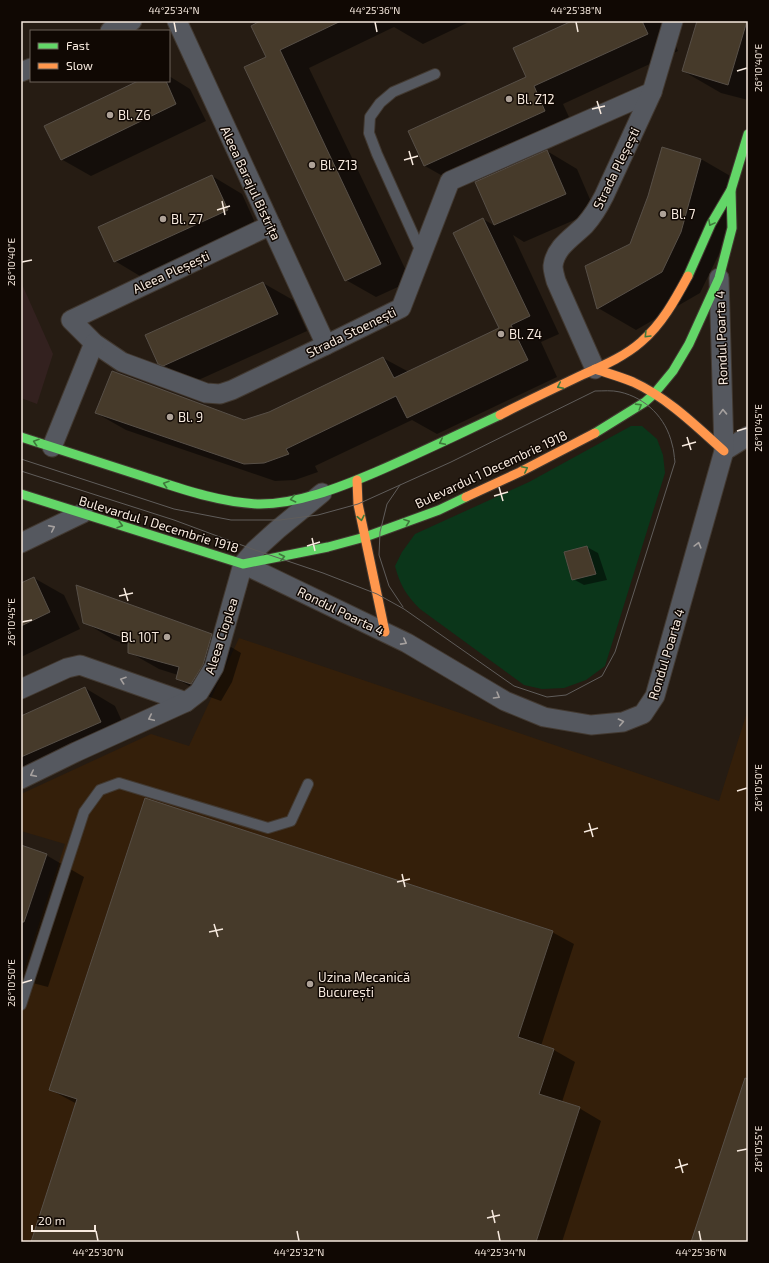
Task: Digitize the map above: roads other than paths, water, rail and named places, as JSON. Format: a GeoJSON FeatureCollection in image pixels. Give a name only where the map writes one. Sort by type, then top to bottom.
{"type":"FeatureCollection","features":[{"type":"Feature","properties":{"kind":"main road","name":"Bulevardul 1 Decembrie 1918"},"geometry":{"type":"LineString","coordinates":[[21,437],[195,493],[225,501],[258,504],[288,500],[322,493],[357,480],[411,457],[595,369],[626,353],[641,342],[672,306],[711,224],[731,190],[748,134]]}},
{"type":"Feature","properties":{"kind":"main road","name":"Bulevardul 1 Decembrie 1918"},"geometry":{"type":"LineString","coordinates":[[21,494],[243,564],[328,547],[365,537],[439,510],[520,472],[588,437],[645,402],[654,394],[673,371],[689,344],[720,278],[732,228],[731,190]]}},
{"type":"Feature","properties":{"kind":"main road"},"geometry":{"type":"LineString","coordinates":[[595,369],[633,382],[654,394],[686,417],[724,451]]}},
{"type":"Feature","properties":{"kind":"main road"},"geometry":{"type":"LineString","coordinates":[[357,480],[358,504],[385,632]]}},
{"type":"Feature","properties":{"kind":"street"},"geometry":{"type":"LineString","coordinates":[[112,30],[132,21]]}},
{"type":"Feature","properties":{"kind":"street","name":"Aleea Barajul Bistrița"},"geometry":{"type":"LineString","coordinates":[[177,21],[326,345]]}},
{"type":"Feature","properties":{"kind":"street","name":"Strada Pleșești"},"geometry":{"type":"LineString","coordinates":[[595,369],[556,281],[553,267],[556,254],[597,210],[652,92],[673,21]]}},
{"type":"Feature","properties":{"kind":"street","name":"Strada Stoenești"},"geometry":{"type":"LineString","coordinates":[[70,320],[94,343],[122,362],[206,393],[220,394],[232,390],[401,308],[450,181],[652,92]]}},
{"type":"Feature","properties":{"kind":"street","name":"Aleea Pleșești"},"geometry":{"type":"LineString","coordinates":[[70,320],[271,225]]}},
{"type":"Feature","properties":{"kind":"street","name":"Rondul Poarta 4"},"geometry":{"type":"LineString","coordinates":[[243,564],[407,643],[505,701],[544,717],[591,725],[622,722],[643,714],[655,696],[724,451],[720,278]]}},
{"type":"Feature","properties":{"kind":"street"},"geometry":{"type":"LineString","coordinates":[[52,447],[94,343]]}},
{"type":"Feature","properties":{"kind":"street"},"geometry":{"type":"LineString","coordinates":[[724,451],[748,436]]}},
{"type":"Feature","properties":{"kind":"street","name":"Aleea Cioplea"},"geometry":{"type":"LineString","coordinates":[[21,779],[186,702],[199,692],[214,667],[243,564],[276,530],[322,493]]}},
{"type":"Feature","properties":{"kind":"street"},"geometry":{"type":"LineString","coordinates":[[21,543],[83,513]]}},
{"type":"Feature","properties":{"kind":"street"},"geometry":{"type":"LineString","coordinates":[[21,689],[67,668],[80,665],[186,702]]}},
{"type":"Feature","properties":{"kind":"lane"},"geometry":{"type":"LineString","coordinates":[[422,254],[369,133],[370,117],[380,103],[393,92],[436,74]]}},
{"type":"Feature","properties":{"kind":"lane"},"geometry":{"type":"LineString","coordinates":[[21,1005],[84,812],[100,790],[119,783],[268,828],[292,821],[308,784]]}},
{"type":"Feature","properties":{"kind":"tram line"},"geometry":{"type":"LineString","coordinates":[[21,459],[174,509],[231,520],[280,520],[318,515],[358,504],[451,462],[595,391],[617,391],[638,399],[654,410],[665,426],[669,435],[675,462],[615,652],[602,676],[566,695],[547,697],[514,686],[404,609],[377,594],[323,573],[174,520],[21,471]]}},
{"type":"Feature","properties":{"kind":"tram line"},"geometry":{"type":"LineString","coordinates":[[400,485],[387,504],[380,532],[379,555],[389,586],[403,607]]}},
{"type":"Feature","properties":{"kind":"place","name":"Bl. Z12"},"geometry":{"type":"Point","coordinates":[509,99]}},
{"type":"Feature","properties":{"kind":"place","name":"Bl. Z6"},"geometry":{"type":"Point","coordinates":[110,115]}},
{"type":"Feature","properties":{"kind":"place","name":"Bl. Z13"},"geometry":{"type":"Point","coordinates":[312,165]}},
{"type":"Feature","properties":{"kind":"place","name":"Bl. 7"},"geometry":{"type":"Point","coordinates":[663,214]}},
{"type":"Feature","properties":{"kind":"place","name":"Bl. Z7"},"geometry":{"type":"Point","coordinates":[163,219]}},
{"type":"Feature","properties":{"kind":"place","name":"Bl. Z4"},"geometry":{"type":"Point","coordinates":[501,334]}},
{"type":"Feature","properties":{"kind":"place","name":"Bl. 9"},"geometry":{"type":"Point","coordinates":[170,417]}},
{"type":"Feature","properties":{"kind":"place","name":"Bl. 10T"},"geometry":{"type":"Point","coordinates":[167,637]}},
{"type":"Feature","properties":{"kind":"place","name":"Uzina Mecanică București"},"geometry":{"type":"Point","coordinates":[310,984]}}]}
